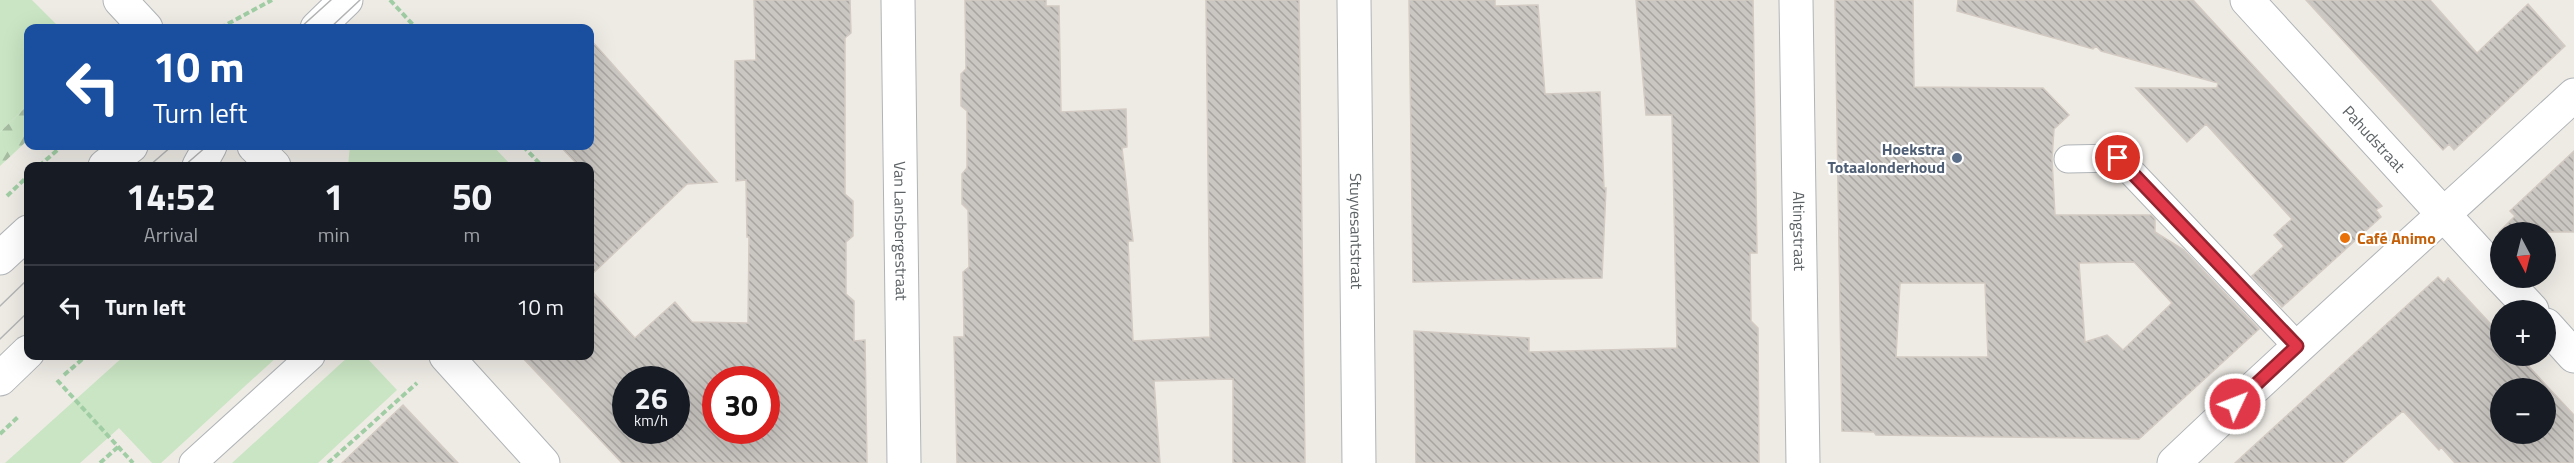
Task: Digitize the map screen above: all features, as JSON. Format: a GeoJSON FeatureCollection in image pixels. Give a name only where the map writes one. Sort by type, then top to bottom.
{"type":"FeatureCollection","features":[{"type":"Feature","properties":{"kind":"street"},"geometry":{"type":"LineString","coordinates":[[120,0],[142,24]]}},
{"type":"Feature","properties":{"kind":"street"},"geometry":{"type":"LineString","coordinates":[[321,24],[346,0]]}},
{"type":"Feature","properties":{"kind":"street","name":"Van Lansbergestraat"},"geometry":{"type":"LineString","coordinates":[[897,0],[904,463]]}},
{"type":"Feature","properties":{"kind":"street","name":"Stuyvesantstraat"},"geometry":{"type":"LineString","coordinates":[[1354,0],[1359,463]]}},
{"type":"Feature","properties":{"kind":"street","name":"Altingstraat"},"geometry":{"type":"LineString","coordinates":[[1796,0],[1803,463]]}},
{"type":"Feature","properties":{"kind":"street","name":"Pahudstraat"},"geometry":{"type":"LineString","coordinates":[[2247,0],[2490,265]]}},
{"type":"Feature","properties":{"kind":"street"},"geometry":{"type":"LineString","coordinates":[[2174,463],[2297,346],[2445,215],[2574,95]]}},
{"type":"Feature","properties":{"kind":"street"},"geometry":{"type":"LineString","coordinates":[[110,162],[126,150]]}},
{"type":"Feature","properties":{"kind":"street"},"geometry":{"type":"LineString","coordinates":[[258,150],[270,162]]}},
{"type":"Feature","properties":{"kind":"street"},"geometry":{"type":"LineString","coordinates":[[0,258],[24,236]]}},
{"type":"Feature","properties":{"kind":"street","name":"Pahudstraat"},"geometry":{"type":"LineString","coordinates":[[2511,288],[2523,300]]}},
{"type":"Feature","properties":{"kind":"street"},"geometry":{"type":"LineString","coordinates":[[2556,336],[2574,356]]}},
{"type":"Feature","properties":{"kind":"street"},"geometry":{"type":"LineString","coordinates":[[0,379],[24,356]]}},
{"type":"Feature","properties":{"kind":"street"},"geometry":{"type":"LineString","coordinates":[[450,360],[543,463]]}},
{"type":"Feature","properties":{"kind":"lane"},"geometry":{"type":"LineString","coordinates":[[2068,159],[2118,158],[2297,346]]}},
{"type":"Feature","properties":{"kind":"lane"},"geometry":{"type":"LineString","coordinates":[[193,463],[307,360]]}},
{"type":"Feature","properties":{"kind":"path"},"geometry":{"type":"LineString","coordinates":[[227,24],[272,0]]}},
{"type":"Feature","properties":{"kind":"path"},"geometry":{"type":"LineString","coordinates":[[390,0],[412,24]]}},
{"type":"Feature","properties":{"kind":"path"},"geometry":{"type":"LineString","coordinates":[[44,162],[57,150]]}},
{"type":"Feature","properties":{"kind":"path"},"geometry":{"type":"LineString","coordinates":[[527,150],[538,162]]}},
{"type":"Feature","properties":{"kind":"path"},"geometry":{"type":"LineString","coordinates":[[0,202],[24,180]]}},
{"type":"Feature","properties":{"kind":"path"},"geometry":{"type":"LineString","coordinates":[[57,381],[133,463]]}},
{"type":"Feature","properties":{"kind":"path"},"geometry":{"type":"LineString","coordinates":[[328,463],[398,399]]}},
{"type":"Feature","properties":{"kind":"path"},"geometry":{"type":"LineString","coordinates":[[100,463],[118,447]]}},
{"type":"Feature","properties":{"kind":"green space"},"geometry":{"type":"Polygon","coordinates":[[[0,0],[32,0],[56,24],[24,24],[24,109],[0,132],[0,0]]]}},
{"type":"Feature","properties":{"kind":"green space"},"geometry":{"type":"Polygon","coordinates":[[[24,109],[24,144],[0,166],[0,132],[24,109]]]}},
{"type":"Feature","properties":{"kind":"green space"},"geometry":{"type":"Polygon","coordinates":[[[350,150],[497,150],[508,162],[348,162],[350,150]]]}},
{"type":"Feature","properties":{"kind":"green space"},"geometry":{"type":"Polygon","coordinates":[[[120,360],[274,360],[161,463],[152,463],[119,428],[80,463],[5,463],[120,360]]]}},
{"type":"Feature","properties":{"kind":"green space"},"geometry":{"type":"Polygon","coordinates":[[[345,360],[369,360],[397,390],[318,463],[232,463],[345,360]]]}},
{"type":"Feature","properties":{"kind":"building"},"geometry":{"type":"Polygon","coordinates":[[[754,0],[850,0],[851,33],[845,38],[845,194],[853,201],[853,236],[846,242],[846,294],[854,301],[854,341],[865,340],[867,463],[622,463],[525,360],[594,360],[594,293],[635,338],[675,302],[692,322],[748,323],[749,237],[747,237],[746,180],[736,181],[735,61],[756,60],[754,0]]]}},
{"type":"Feature","properties":{"kind":"building"},"geometry":{"type":"Polygon","coordinates":[[[965,0],[1046,0],[1046,6],[1059,6],[1061,112],[1126,109],[1127,147],[1122,148],[1133,241],[1128,241],[1133,341],[1210,337],[1206,0],[1299,0],[1305,463],[1233,463],[1233,379],[1154,381],[1160,463],[957,463],[954,337],[964,337],[963,272],[969,267],[968,210],[962,204],[962,174],[967,168],[967,111],[961,106],[961,74],[966,69],[965,0]]]}},
{"type":"Feature","properties":{"kind":"building"},"geometry":{"type":"Polygon","coordinates":[[[1409,0],[1495,0],[1495,6],[1538,5],[1545,94],[1600,92],[1604,188],[1606,188],[1602,278],[1413,282],[1409,0]]]}},
{"type":"Feature","properties":{"kind":"building"},"geometry":{"type":"Polygon","coordinates":[[[1636,0],[1753,0],[1757,253],[1750,253],[1751,321],[1758,328],[1759,463],[1416,463],[1414,331],[1529,338],[1529,352],[1677,348],[1672,115],[1646,115],[1636,0]]]}},
{"type":"Feature","properties":{"kind":"building"},"geometry":{"type":"Polygon","coordinates":[[[1835,0],[1913,0],[1914,87],[2043,88],[2069,115],[2054,129],[2052,159],[2055,215],[2151,215],[2155,219],[2155,232],[2184,250],[2259,329],[2139,439],[1876,435],[1874,432],[1842,431],[1835,0]],[[2134,262],[2079,263],[2085,342],[2107,335],[2123,350],[2172,303],[2134,262]],[[1900,283],[1896,357],[1988,357],[1985,283],[1900,283]]]}},
{"type":"Feature","properties":{"kind":"building"},"geometry":{"type":"Polygon","coordinates":[[[1958,0],[2193,0],[2382,206],[2376,210],[2381,217],[2282,307],[2252,276],[2284,246],[2274,235],[2292,219],[2206,124],[2187,142],[2136,88],[2217,88],[2218,83],[2101,51],[2096,46],[2093,49],[1957,11],[1958,0]]]}},
{"type":"Feature","properties":{"kind":"building"},"geometry":{"type":"Polygon","coordinates":[[[2306,0],[2430,0],[2477,53],[2528,4],[2565,46],[2454,150],[2449,144],[2443,150],[2306,0]]]}},
{"type":"Feature","properties":{"kind":"building"},"geometry":{"type":"Polygon","coordinates":[[[594,44],[717,182],[687,184],[594,272],[594,162],[575,162],[564,150],[594,150],[594,44]]]}},
{"type":"Feature","properties":{"kind":"building"},"geometry":{"type":"Polygon","coordinates":[[[2574,151],[2574,232],[2556,232],[2556,222],[2509,222],[2515,216],[2510,211],[2574,151]]]}},
{"type":"Feature","properties":{"kind":"building"},"geometry":{"type":"Polygon","coordinates":[[[2438,277],[2444,283],[2448,278],[2490,323],[2490,366],[2528,366],[2540,378],[2490,378],[2490,444],[2556,444],[2556,396],[2574,415],[2574,463],[2455,463],[2441,447],[2439,450],[2403,411],[2343,463],[2235,463],[2438,277]]]}},
{"type":"Feature","properties":{"kind":"building"},"geometry":{"type":"Polygon","coordinates":[[[403,405],[458,463],[342,463],[403,405]]]}},
{"type":"Feature","properties":{"kind":"tram line"},"geometry":{"type":"LineString","coordinates":[[304,24],[331,0]]}},
{"type":"Feature","properties":{"kind":"tram line"},"geometry":{"type":"LineString","coordinates":[[334,24],[360,0]]}},
{"type":"Feature","properties":{"kind":"tram line"},"geometry":{"type":"LineString","coordinates":[[154,162],[167,150]]}},
{"type":"Feature","properties":{"kind":"tram line"},"geometry":{"type":"LineString","coordinates":[[189,162],[202,150]]}},
{"type":"Feature","properties":{"kind":"tram line"},"geometry":{"type":"LineString","coordinates":[[0,306],[24,283]]}},
{"type":"Feature","properties":{"kind":"tram line"},"geometry":{"type":"LineString","coordinates":[[0,339],[24,316]]}},
{"type":"Feature","properties":{"kind":"place","name":"Hoekstra Totaalonderhoud"},"geometry":{"type":"Point","coordinates":[1957,158]}},
{"type":"Feature","properties":{"kind":"place","name":"Café Animo"},"geometry":{"type":"Point","coordinates":[2345,238]}},
{"type":"Feature","properties":{"kind":"route"},"geometry":{"type":"LineString","coordinates":[[2118,158],[2297,346],[2235,404]]}}]}
